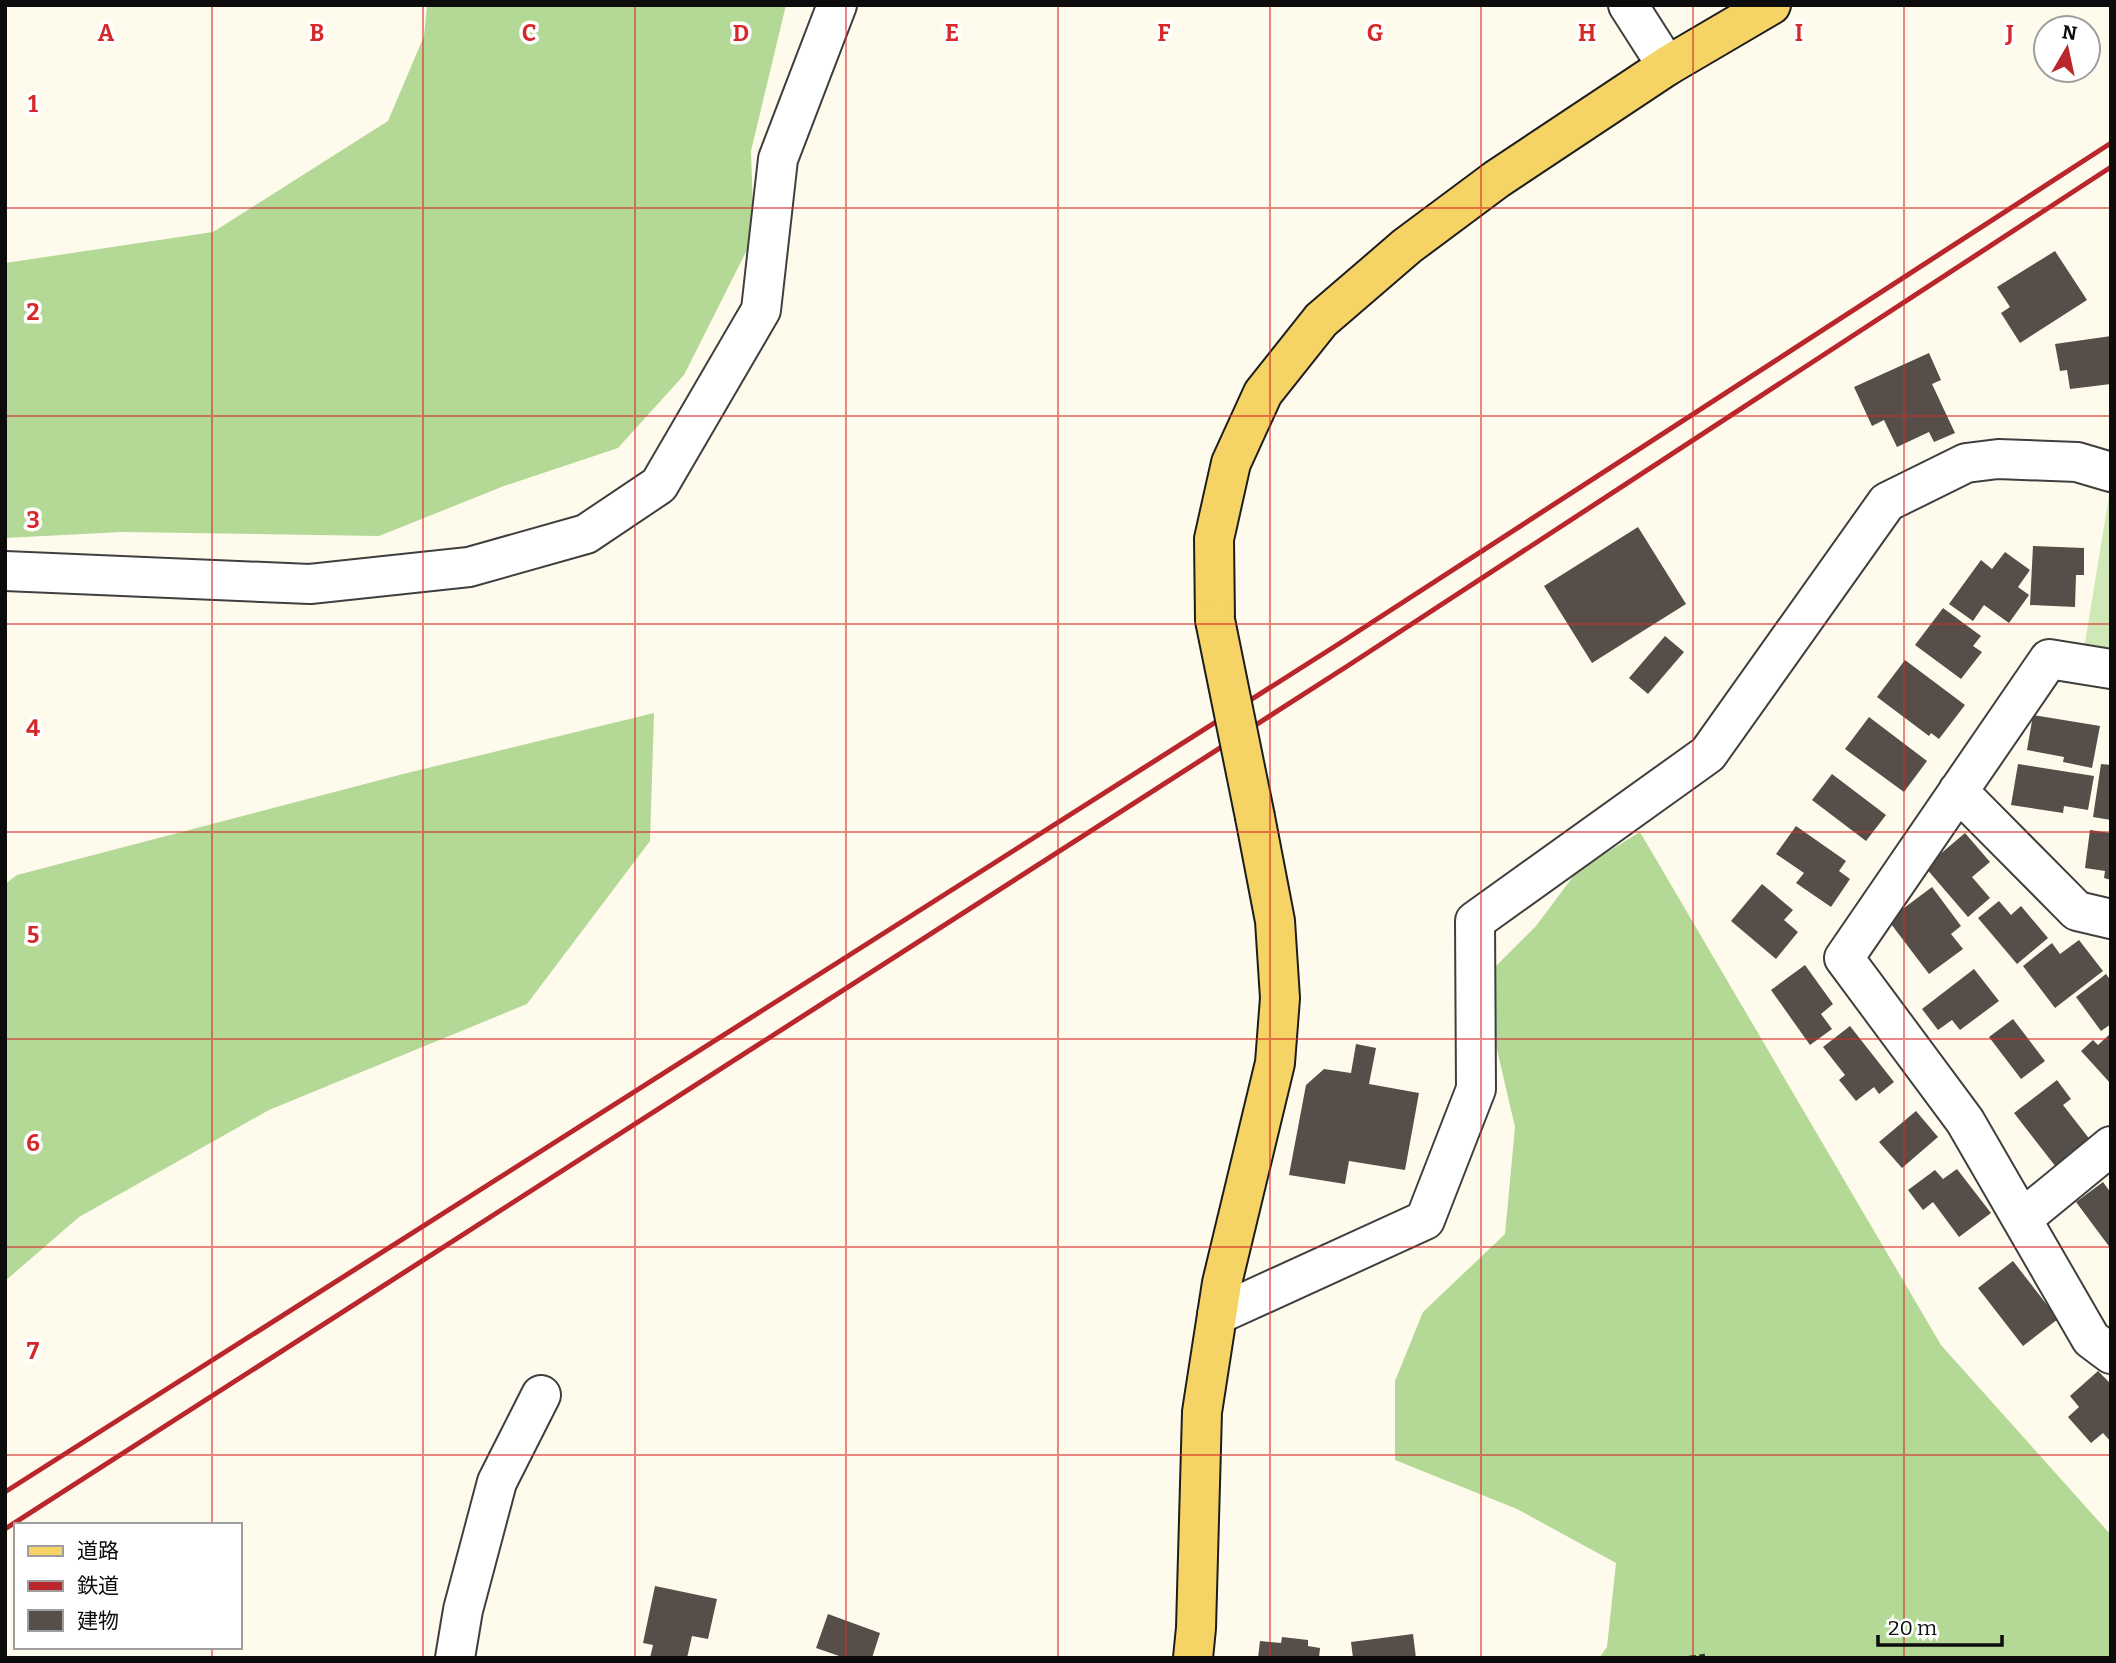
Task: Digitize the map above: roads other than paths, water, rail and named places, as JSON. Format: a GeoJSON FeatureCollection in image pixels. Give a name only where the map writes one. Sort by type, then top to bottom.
{"type":"FeatureCollection","features":[{"type":"Feature","properties":{"kind":"main road"},"geometry":{"type":"LineString","coordinates":[[1193,1658],[1202,1412],[1222,1283],[1275,1063],[1280,998],[1275,921],[1214,620],[1214,540],[1231,463],[1263,393],[1321,320],[1406,246],[1497,179],[1667,66],[1771,5]]}},
{"type":"Feature","properties":{"kind":"street"},"geometry":{"type":"LineString","coordinates":[[5,570],[310,584],[469,567],[586,534],[659,485],[761,310],[778,159],[837,5]]}},
{"type":"Feature","properties":{"kind":"street"},"geometry":{"type":"LineString","coordinates":[[1628,5],[1667,66]]}},
{"type":"Feature","properties":{"kind":"street"},"geometry":{"type":"LineString","coordinates":[[1217,1315],[1425,1220],[1476,1088],[1475,921],[1708,754],[1887,502],[1966,463],[1998,459],[2077,462],[2111,472]]}},
{"type":"Feature","properties":{"kind":"street"},"geometry":{"type":"LineString","coordinates":[[2111,669],[2049,659],[1844,958],[1965,1121],[2091,1339],[2111,1354]]}},
{"type":"Feature","properties":{"kind":"street"},"geometry":{"type":"LineString","coordinates":[[1958,790],[2077,911],[2111,919]]}},
{"type":"Feature","properties":{"kind":"street"},"geometry":{"type":"LineString","coordinates":[[2022,1219],[2111,1146]]}},
{"type":"Feature","properties":{"kind":"street"},"geometry":{"type":"LineString","coordinates":[[455,1658],[463,1610],[497,1482],[541,1395]]}},
{"type":"Feature","properties":{"kind":"railway"},"geometry":{"type":"LineString","coordinates":[[5,1492],[1337,645],[2111,143]]}},
{"type":"Feature","properties":{"kind":"railway"},"geometry":{"type":"LineString","coordinates":[[14,1523],[1349,665],[2111,167]]}},
{"type":"Feature","properties":{"kind":"railway"},"geometry":{"type":"LineString","coordinates":[[5,1529],[14,1523]]}}]}
